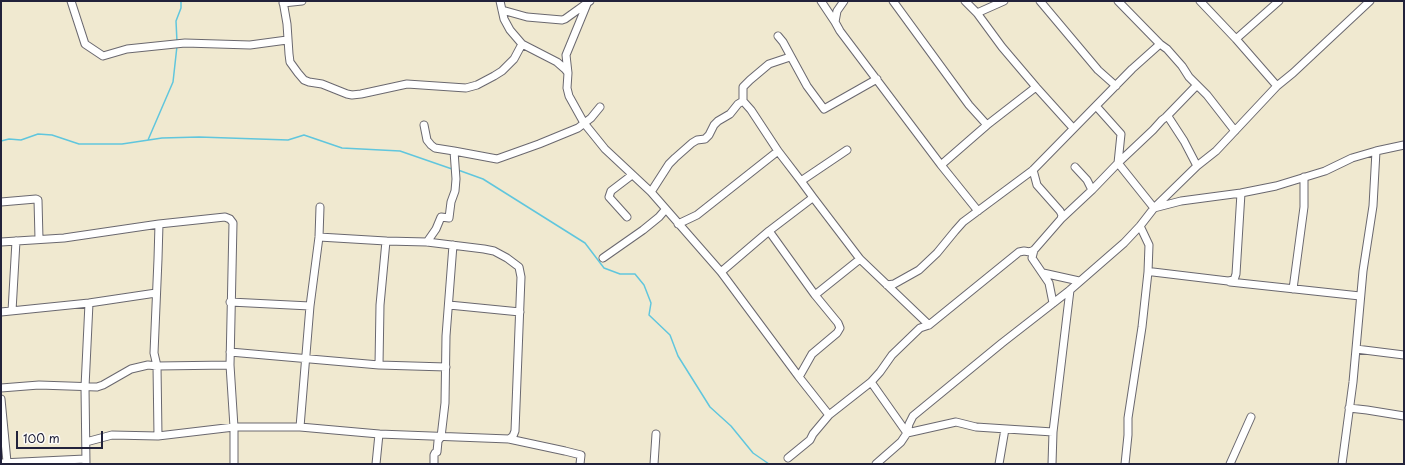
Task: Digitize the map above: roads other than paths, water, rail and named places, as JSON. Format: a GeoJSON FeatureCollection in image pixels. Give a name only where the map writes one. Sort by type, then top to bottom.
{"type":"FeatureCollection","features":[{"type":"Feature","properties":{"kind":"street"},"geometry":{"type":"LineString","coordinates":[[71,1],[85,44],[103,56],[127,49],[186,43],[250,45],[287,40]]}},
{"type":"Feature","properties":{"kind":"street"},"geometry":{"type":"LineString","coordinates":[[302,1],[283,2],[287,24],[287,40],[290,62],[304,80],[352,94],[360,94],[407,84],[452,86],[460,88],[471,87],[484,82],[502,71],[514,60],[522,44]]}},
{"type":"Feature","properties":{"kind":"street"},"geometry":{"type":"LineString","coordinates":[[500,1],[504,19],[510,30],[522,44],[557,62],[568,73]]}},
{"type":"Feature","properties":{"kind":"street"},"geometry":{"type":"LineString","coordinates":[[820,1],[941,165],[978,211]]}},
{"type":"Feature","properties":{"kind":"street"},"geometry":{"type":"LineString","coordinates":[[835,22],[837,11],[844,1]]}},
{"type":"Feature","properties":{"kind":"street"},"geometry":{"type":"LineString","coordinates":[[893,1],[969,105],[987,125]]}},
{"type":"Feature","properties":{"kind":"street"},"geometry":{"type":"LineString","coordinates":[[965,1],[977,13],[1002,47],[1036,87],[1073,128]]}},
{"type":"Feature","properties":{"kind":"street"},"geometry":{"type":"LineString","coordinates":[[977,13],[1004,1]]}},
{"type":"Feature","properties":{"kind":"street"},"geometry":{"type":"LineString","coordinates":[[1040,1],[1098,70],[1116,86]]}},
{"type":"Feature","properties":{"kind":"street"},"geometry":{"type":"LineString","coordinates":[[1118,1],[1160,44],[1167,49],[1182,66],[1189,77],[1215,105],[1235,131]]}},
{"type":"Feature","properties":{"kind":"street"},"geometry":{"type":"LineString","coordinates":[[1200,1],[1277,86]]}},
{"type":"Feature","properties":{"kind":"street"},"geometry":{"type":"LineString","coordinates":[[1236,39],[1279,1]]}},
{"type":"Feature","properties":{"kind":"street"},"geometry":{"type":"LineString","coordinates":[[876,464],[901,442],[908,433],[909,424],[913,416],[1070,290],[1124,243],[1154,208],[1197,166],[1216,151],[1277,86],[1370,1]]}},
{"type":"Feature","properties":{"kind":"street"},"geometry":{"type":"LineString","coordinates":[[502,10],[527,17],[562,20],[588,2]]}},
{"type":"Feature","properties":{"kind":"street"},"geometry":{"type":"LineString","coordinates":[[588,2],[566,55],[568,73],[567,88],[569,96],[584,124],[600,144],[651,192],[665,210],[721,272],[798,377],[829,415]]}},
{"type":"Feature","properties":{"kind":"street"},"geometry":{"type":"LineString","coordinates":[[778,36],[783,42],[807,86],[824,109],[877,79]]}},
{"type":"Feature","properties":{"kind":"street"},"geometry":{"type":"LineString","coordinates":[[887,285],[894,284],[919,270],[937,253],[955,231],[978,211],[1033,170],[1073,128],[1160,44]]}},
{"type":"Feature","properties":{"kind":"street"},"geometry":{"type":"LineString","coordinates":[[790,57],[769,64],[753,77],[743,87],[743,101],[751,110],[778,151],[860,259],[929,325]]}},
{"type":"Feature","properties":{"kind":"street"},"geometry":{"type":"LineString","coordinates":[[1032,253],[1062,219],[1197,85]]}},
{"type":"Feature","properties":{"kind":"street"},"geometry":{"type":"LineString","coordinates":[[941,165],[987,125],[1036,87]]}},
{"type":"Feature","properties":{"kind":"street"},"geometry":{"type":"LineString","coordinates":[[651,192],[669,164],[675,158],[692,143],[697,140],[705,139],[709,136],[714,125],[730,114],[738,104],[743,101]]}},
{"type":"Feature","properties":{"kind":"street"},"geometry":{"type":"LineString","coordinates":[[1096,106],[1121,134],[1118,163],[1154,208]]}},
{"type":"Feature","properties":{"kind":"street"},"geometry":{"type":"LineString","coordinates":[[424,125],[427,140],[430,145],[435,148],[497,159],[578,128],[591,118],[600,107]]}},
{"type":"Feature","properties":{"kind":"street"},"geometry":{"type":"LineString","coordinates":[[1166,117],[1169,118],[1197,166]]}},
{"type":"Feature","properties":{"kind":"street"},"geometry":{"type":"LineString","coordinates":[[1154,208],[1180,200],[1241,193],[1276,186],[1326,171],[1352,158],[1404,145]]}},
{"type":"Feature","properties":{"kind":"street"},"geometry":{"type":"LineString","coordinates":[[801,181],[847,150]]}},
{"type":"Feature","properties":{"kind":"street"},"geometry":{"type":"LineString","coordinates":[[426,242],[436,229],[441,217],[449,218],[450,215],[456,179],[454,151]]}},
{"type":"Feature","properties":{"kind":"street"},"geometry":{"type":"LineString","coordinates":[[678,224],[697,215],[778,151]]}},
{"type":"Feature","properties":{"kind":"street"},"geometry":{"type":"LineString","coordinates":[[1342,464],[1356,349],[1360,296],[1373,206],[1376,151]]}},
{"type":"Feature","properties":{"kind":"street"},"geometry":{"type":"LineString","coordinates":[[1075,167],[1087,180],[1092,190]]}},
{"type":"Feature","properties":{"kind":"street"},"geometry":{"type":"LineString","coordinates":[[1033,170],[1037,185],[1060,211],[1062,219]]}},
{"type":"Feature","properties":{"kind":"street"},"geometry":{"type":"LineString","coordinates":[[627,217],[609,197],[612,191],[632,175]]}},
{"type":"Feature","properties":{"kind":"street"},"geometry":{"type":"LineString","coordinates":[[1293,289],[1304,207],[1304,177]]}},
{"type":"Feature","properties":{"kind":"street"},"geometry":{"type":"LineString","coordinates":[[1228,282],[1234,280],[1236,274],[1241,193]]}},
{"type":"Feature","properties":{"kind":"street"},"geometry":{"type":"LineString","coordinates":[[721,272],[769,231],[811,200],[812,196]]}},
{"type":"Feature","properties":{"kind":"street"},"geometry":{"type":"LineString","coordinates":[[1,202],[38,200],[39,239]]}},
{"type":"Feature","properties":{"kind":"street"},"geometry":{"type":"LineString","coordinates":[[300,427],[310,306],[319,237],[320,207]]}},
{"type":"Feature","properties":{"kind":"street"},"geometry":{"type":"LineString","coordinates":[[603,258],[643,230],[665,210]]}},
{"type":"Feature","properties":{"kind":"street"},"geometry":{"type":"LineString","coordinates":[[1,242],[64,238],[158,224],[225,217],[230,219],[233,223],[230,302],[230,365],[234,427],[234,464]]}},
{"type":"Feature","properties":{"kind":"street"},"geometry":{"type":"LineString","coordinates":[[158,224],[154,353],[158,366],[158,436]]}},
{"type":"Feature","properties":{"kind":"street"},"geometry":{"type":"LineString","coordinates":[[1125,464],[1128,418],[1142,327],[1148,272],[1149,245],[1140,226]]}},
{"type":"Feature","properties":{"kind":"street"},"geometry":{"type":"LineString","coordinates":[[769,231],[815,295],[838,323],[840,328],[837,333],[812,354],[798,377]]}},
{"type":"Feature","properties":{"kind":"street"},"geometry":{"type":"LineString","coordinates":[[319,237],[426,242],[454,245],[494,251],[519,267],[521,277],[515,431],[513,436],[509,439]]}},
{"type":"Feature","properties":{"kind":"street"},"geometry":{"type":"LineString","coordinates":[[12,311],[16,241]]}},
{"type":"Feature","properties":{"kind":"street"},"geometry":{"type":"LineString","coordinates":[[379,365],[380,305],[386,241]]}},
{"type":"Feature","properties":{"kind":"street"},"geometry":{"type":"LineString","coordinates":[[434,464],[434,455],[437,452],[438,441],[441,437],[446,391],[446,336],[454,245]]}},
{"type":"Feature","properties":{"kind":"street"},"geometry":{"type":"LineString","coordinates":[[788,458],[810,440],[813,434],[829,415],[871,382],[896,351],[920,328],[929,325],[1019,252],[1024,251],[1032,253],[1049,283],[1053,303]]}},
{"type":"Feature","properties":{"kind":"street"},"geometry":{"type":"LineString","coordinates":[[815,295],[860,259]]}},
{"type":"Feature","properties":{"kind":"street"},"geometry":{"type":"LineString","coordinates":[[1148,272],[1360,296]]}},
{"type":"Feature","properties":{"kind":"street"},"geometry":{"type":"LineString","coordinates":[[1043,273],[1080,281]]}},
{"type":"Feature","properties":{"kind":"street"},"geometry":{"type":"LineString","coordinates":[[1052,464],[1053,432],[1070,290]]}},
{"type":"Feature","properties":{"kind":"street"},"geometry":{"type":"LineString","coordinates":[[1,312],[89,303],[156,293]]}},
{"type":"Feature","properties":{"kind":"street"},"geometry":{"type":"LineString","coordinates":[[230,302],[310,306]]}},
{"type":"Feature","properties":{"kind":"street"},"geometry":{"type":"LineString","coordinates":[[1,399],[4,463],[86,461],[85,387],[89,303]]}},
{"type":"Feature","properties":{"kind":"street"},"geometry":{"type":"LineString","coordinates":[[449,305],[520,312]]}},
{"type":"Feature","properties":{"kind":"street"},"geometry":{"type":"LineString","coordinates":[[1356,349],[1404,355]]}},
{"type":"Feature","properties":{"kind":"street"},"geometry":{"type":"LineString","coordinates":[[230,352],[379,365],[446,367]]}},
{"type":"Feature","properties":{"kind":"street"},"geometry":{"type":"LineString","coordinates":[[1,388],[39,385],[97,388],[131,369],[148,365],[230,365]]}},
{"type":"Feature","properties":{"kind":"street"},"geometry":{"type":"LineString","coordinates":[[871,382],[908,433]]}},
{"type":"Feature","properties":{"kind":"street"},"geometry":{"type":"LineString","coordinates":[[1349,408],[1404,416]]}},
{"type":"Feature","properties":{"kind":"street"},"geometry":{"type":"LineString","coordinates":[[1230,464],[1252,417]]}},
{"type":"Feature","properties":{"kind":"street"},"geometry":{"type":"LineString","coordinates":[[908,433],[956,422],[976,427],[1053,432]]}},
{"type":"Feature","properties":{"kind":"street"},"geometry":{"type":"LineString","coordinates":[[86,442],[112,435],[158,436],[234,427],[300,427],[379,434],[509,439],[565,450],[581,455],[580,464]]}},
{"type":"Feature","properties":{"kind":"street"},"geometry":{"type":"LineString","coordinates":[[999,464],[1005,429]]}},
{"type":"Feature","properties":{"kind":"street"},"geometry":{"type":"LineString","coordinates":[[376,464],[379,434]]}},
{"type":"Feature","properties":{"kind":"street"},"geometry":{"type":"LineString","coordinates":[[654,464],[656,434]]}},
{"type":"Feature","properties":{"kind":"waterway"},"geometry":{"type":"LineString","coordinates":[[177,42],[176,21],[181,8],[181,1]]}},
{"type":"Feature","properties":{"kind":"waterway"},"geometry":{"type":"LineString","coordinates":[[148,140],[173,82],[177,46]]}},
{"type":"Feature","properties":{"kind":"waterway"},"geometry":{"type":"LineString","coordinates":[[1,141],[9,139],[21,140],[38,134],[52,135],[79,144],[122,144],[162,138],[199,137],[288,140],[304,135],[342,148],[400,151],[452,169]]}},
{"type":"Feature","properties":{"kind":"waterway"},"geometry":{"type":"LineString","coordinates":[[458,170],[483,179],[585,243],[604,268],[620,274],[635,274],[644,285],[651,303],[649,315],[670,335],[678,356],[710,407],[731,426],[753,453],[769,464]]}}]}
